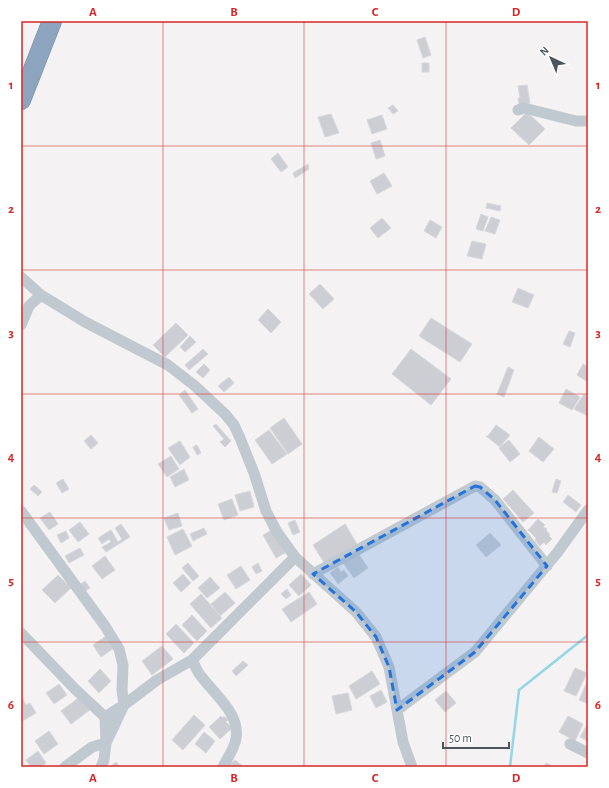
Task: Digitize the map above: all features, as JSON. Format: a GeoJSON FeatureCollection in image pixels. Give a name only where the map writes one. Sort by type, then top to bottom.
{"type":"FeatureCollection","features":[{"type":"Feature","properties":{"kind":"highway"},"geometry":{"type":"LineString","coordinates":[[21,100],[52,21]]}},
{"type":"Feature","properties":{"kind":"street"},"geometry":{"type":"LineString","coordinates":[[518,110],[524,108],[576,120],[588,121]]}},
{"type":"Feature","properties":{"kind":"street"},"geometry":{"type":"LineString","coordinates":[[21,277],[40,295],[85,322],[168,365],[195,386],[225,414],[234,425],[254,473],[266,511],[277,532],[295,557],[356,612],[376,636],[389,667],[403,742],[412,767]]}},
{"type":"Feature","properties":{"kind":"street"},"geometry":{"type":"LineString","coordinates":[[21,325],[30,306],[40,295]]}},
{"type":"Feature","properties":{"kind":"street"},"geometry":{"type":"LineString","coordinates":[[313,574],[475,486],[480,487],[495,500],[547,566]]}},
{"type":"Feature","properties":{"kind":"street"},"geometry":{"type":"LineString","coordinates":[[397,710],[475,652],[547,566],[588,510]]}},
{"type":"Feature","properties":{"kind":"street"},"geometry":{"type":"LineString","coordinates":[[21,511],[105,626],[119,649],[123,665],[122,690],[124,704],[106,743],[92,747],[65,767]]}},
{"type":"Feature","properties":{"kind":"street"},"geometry":{"type":"LineString","coordinates":[[105,717],[157,680],[192,660],[295,557]]}},
{"type":"Feature","properties":{"kind":"street"},"geometry":{"type":"LineString","coordinates":[[21,633],[70,684],[105,717],[106,743],[104,760],[101,767]]}},
{"type":"Feature","properties":{"kind":"street"},"geometry":{"type":"LineString","coordinates":[[192,660],[200,676],[234,718],[236,740],[230,755],[222,767]]}},
{"type":"Feature","properties":{"kind":"street"},"geometry":{"type":"LineString","coordinates":[[570,744],[588,753]]}},
{"type":"Feature","properties":{"kind":"highlighted area"},"geometry":{"type":"Polygon","coordinates":[[[475,486],[480,487],[495,500],[547,566],[475,652],[397,710],[389,667],[376,637],[356,612],[313,574],[475,486]]]}},
{"type":"Feature","properties":{"kind":"building"},"geometry":{"type":"Polygon","coordinates":[[[425,37],[431,55],[423,58],[417,40],[425,37]]]}},
{"type":"Feature","properties":{"kind":"building"},"geometry":{"type":"Polygon","coordinates":[[[422,63],[429,63],[429,72],[422,72],[422,63]]]}},
{"type":"Feature","properties":{"kind":"building"},"geometry":{"type":"Polygon","coordinates":[[[527,85],[530,103],[519,105],[518,98],[520,98],[518,86],[527,85]]]}},
{"type":"Feature","properties":{"kind":"building"},"geometry":{"type":"Polygon","coordinates":[[[393,105],[398,111],[393,114],[388,108],[393,105]]]}},
{"type":"Feature","properties":{"kind":"building"},"geometry":{"type":"Polygon","coordinates":[[[527,112],[545,129],[529,145],[511,128],[527,112]]]}},
{"type":"Feature","properties":{"kind":"building"},"geometry":{"type":"Polygon","coordinates":[[[331,114],[339,133],[325,137],[318,117],[331,114]]]}},
{"type":"Feature","properties":{"kind":"building"},"geometry":{"type":"Polygon","coordinates":[[[382,115],[387,129],[372,134],[367,120],[382,115]]]}},
{"type":"Feature","properties":{"kind":"building"},"geometry":{"type":"Polygon","coordinates":[[[380,140],[385,156],[376,159],[371,143],[380,140]]]}},
{"type":"Feature","properties":{"kind":"building"},"geometry":{"type":"Polygon","coordinates":[[[278,153],[288,167],[281,172],[271,159],[278,153]]]}},
{"type":"Feature","properties":{"kind":"building"},"geometry":{"type":"Polygon","coordinates":[[[308,164],[309,169],[295,178],[293,173],[308,164]]]}},
{"type":"Feature","properties":{"kind":"building"},"geometry":{"type":"Polygon","coordinates":[[[384,173],[392,186],[377,194],[370,181],[384,173]]]}},
{"type":"Feature","properties":{"kind":"building"},"geometry":{"type":"Polygon","coordinates":[[[487,203],[501,206],[500,211],[486,208],[487,203]]]}},
{"type":"Feature","properties":{"kind":"building"},"geometry":{"type":"Polygon","coordinates":[[[481,214],[488,217],[483,231],[476,229],[481,214]]]}},
{"type":"Feature","properties":{"kind":"building"},"geometry":{"type":"Polygon","coordinates":[[[491,217],[500,220],[495,234],[485,231],[491,217]]]}},
{"type":"Feature","properties":{"kind":"building"},"geometry":{"type":"Polygon","coordinates":[[[382,218],[391,228],[378,238],[370,228],[382,218]]]}},
{"type":"Feature","properties":{"kind":"building"},"geometry":{"type":"Polygon","coordinates":[[[430,220],[442,227],[436,238],[424,231],[430,220]]]}},
{"type":"Feature","properties":{"kind":"building"},"geometry":{"type":"Polygon","coordinates":[[[472,241],[486,244],[482,259],[467,256],[472,241]]]}},
{"type":"Feature","properties":{"kind":"building"},"geometry":{"type":"Polygon","coordinates":[[[320,284],[334,299],[323,309],[309,294],[320,284]]]}},
{"type":"Feature","properties":{"kind":"building"},"geometry":{"type":"Polygon","coordinates":[[[518,288],[534,295],[528,308],[512,302],[518,288]]]}},
{"type":"Feature","properties":{"kind":"building"},"geometry":{"type":"Polygon","coordinates":[[[268,309],[281,322],[271,333],[258,320],[268,309]]]}},
{"type":"Feature","properties":{"kind":"building"},"geometry":{"type":"Polygon","coordinates":[[[431,318],[472,344],[460,362],[419,336],[431,318]]]}},
{"type":"Feature","properties":{"kind":"building"},"geometry":{"type":"Polygon","coordinates":[[[176,323],[188,335],[165,357],[153,345],[176,323]]]}},
{"type":"Feature","properties":{"kind":"building"},"geometry":{"type":"Polygon","coordinates":[[[569,331],[575,333],[570,347],[563,344],[569,331]]]}},
{"type":"Feature","properties":{"kind":"building"},"geometry":{"type":"Polygon","coordinates":[[[190,336],[196,342],[185,352],[180,347],[190,336]]]}},
{"type":"Feature","properties":{"kind":"building"},"geometry":{"type":"Polygon","coordinates":[[[203,349],[208,354],[189,370],[185,365],[203,349]]]}},
{"type":"Feature","properties":{"kind":"building"},"geometry":{"type":"Polygon","coordinates":[[[411,349],[451,379],[431,405],[392,374],[411,349]]]}},
{"type":"Feature","properties":{"kind":"building"},"geometry":{"type":"Polygon","coordinates":[[[204,364],[210,370],[203,378],[196,372],[204,364]]]}},
{"type":"Feature","properties":{"kind":"building"},"geometry":{"type":"Polygon","coordinates":[[[583,364],[588,367],[588,382],[577,375],[583,364]]]}},
{"type":"Feature","properties":{"kind":"building"},"geometry":{"type":"Polygon","coordinates":[[[508,367],[514,370],[504,397],[497,394],[508,367]]]}},
{"type":"Feature","properties":{"kind":"building"},"geometry":{"type":"Polygon","coordinates":[[[229,377],[234,383],[224,392],[218,386],[229,377]]]}},
{"type":"Feature","properties":{"kind":"building"},"geometry":{"type":"Polygon","coordinates":[[[566,389],[580,397],[572,410],[559,403],[566,389]]]}},
{"type":"Feature","properties":{"kind":"building"},"geometry":{"type":"Polygon","coordinates":[[[185,390],[198,409],[192,413],[179,395],[185,390]]]}},
{"type":"Feature","properties":{"kind":"building"},"geometry":{"type":"Polygon","coordinates":[[[584,394],[588,397],[588,416],[574,409],[584,394]]]}},
{"type":"Feature","properties":{"kind":"building"},"geometry":{"type":"Polygon","coordinates":[[[284,418],[302,444],[288,454],[270,428],[284,418]]]}},
{"type":"Feature","properties":{"kind":"building"},"geometry":{"type":"Polygon","coordinates":[[[216,424],[231,441],[225,447],[220,442],[224,439],[213,426],[216,424]]]}},
{"type":"Feature","properties":{"kind":"building"},"geometry":{"type":"Polygon","coordinates":[[[496,425],[510,435],[500,447],[486,436],[488,436],[496,425]]]}},
{"type":"Feature","properties":{"kind":"building"},"geometry":{"type":"Polygon","coordinates":[[[269,430],[287,454],[272,464],[255,440],[269,430]]]}},
{"type":"Feature","properties":{"kind":"building"},"geometry":{"type":"Polygon","coordinates":[[[91,435],[98,443],[91,449],[84,441],[91,435]]]}},
{"type":"Feature","properties":{"kind":"building"},"geometry":{"type":"Polygon","coordinates":[[[539,437],[554,449],[543,462],[529,451],[539,437]]]}},
{"type":"Feature","properties":{"kind":"building"},"geometry":{"type":"Polygon","coordinates":[[[509,440],[520,454],[510,462],[499,448],[509,440]]]}},
{"type":"Feature","properties":{"kind":"building"},"geometry":{"type":"Polygon","coordinates":[[[180,441],[190,457],[180,465],[168,448],[180,441]]]}},
{"type":"Feature","properties":{"kind":"building"},"geometry":{"type":"Polygon","coordinates":[[[197,445],[201,453],[197,455],[193,447],[197,445]]]}},
{"type":"Feature","properties":{"kind":"building"},"geometry":{"type":"Polygon","coordinates":[[[171,456],[179,469],[167,477],[158,464],[171,456]]]}},
{"type":"Feature","properties":{"kind":"building"},"geometry":{"type":"Polygon","coordinates":[[[184,469],[189,480],[175,487],[170,477],[184,469]]]}},
{"type":"Feature","properties":{"kind":"building"},"geometry":{"type":"Polygon","coordinates":[[[63,479],[69,489],[62,493],[56,483],[63,479]]]}},
{"type":"Feature","properties":{"kind":"building"},"geometry":{"type":"Polygon","coordinates":[[[556,479],[561,481],[557,493],[552,492],[556,479]]]}},
{"type":"Feature","properties":{"kind":"building"},"geometry":{"type":"Polygon","coordinates":[[[34,485],[42,492],[38,496],[30,489],[34,485]]]}},
{"type":"Feature","properties":{"kind":"building"},"geometry":{"type":"Polygon","coordinates":[[[513,490],[534,513],[523,522],[503,499],[513,490]]]}},
{"type":"Feature","properties":{"kind":"building"},"geometry":{"type":"Polygon","coordinates":[[[250,491],[254,507],[240,511],[235,495],[250,491]]]}},
{"type":"Feature","properties":{"kind":"building"},"geometry":{"type":"Polygon","coordinates":[[[568,495],[581,505],[576,512],[563,502],[568,495]]]}},
{"type":"Feature","properties":{"kind":"building"},"geometry":{"type":"Polygon","coordinates":[[[232,499],[238,515],[224,520],[218,504],[232,499]]]}},
{"type":"Feature","properties":{"kind":"building"},"geometry":{"type":"Polygon","coordinates":[[[50,512],[58,524],[49,530],[40,518],[50,512]]]}},
{"type":"Feature","properties":{"kind":"building"},"geometry":{"type":"Polygon","coordinates":[[[178,513],[182,526],[169,530],[164,518],[178,513]]]}},
{"type":"Feature","properties":{"kind":"building"},"geometry":{"type":"Polygon","coordinates":[[[538,519],[545,525],[543,527],[547,529],[546,530],[550,535],[549,536],[552,539],[546,545],[544,542],[540,546],[535,540],[536,538],[528,530],[538,519]]]}},
{"type":"Feature","properties":{"kind":"building"},"geometry":{"type":"Polygon","coordinates":[[[295,520],[300,532],[293,535],[288,523],[295,520]]]}},
{"type":"Feature","properties":{"kind":"building"},"geometry":{"type":"Polygon","coordinates":[[[80,522],[89,534],[78,542],[69,530],[80,522]]]}},
{"type":"Feature","properties":{"kind":"building"},"geometry":{"type":"Polygon","coordinates":[[[121,524],[130,537],[106,552],[102,547],[111,542],[109,539],[102,544],[98,538],[111,530],[118,542],[122,539],[115,528],[121,524]]]}},
{"type":"Feature","properties":{"kind":"building"},"geometry":{"type":"Polygon","coordinates":[[[345,524],[357,544],[325,564],[313,545],[345,524]]]}},
{"type":"Feature","properties":{"kind":"building"},"geometry":{"type":"Polygon","coordinates":[[[204,528],[207,534],[193,541],[190,534],[204,528]]]}},
{"type":"Feature","properties":{"kind":"building"},"geometry":{"type":"Polygon","coordinates":[[[183,529],[192,546],[175,555],[167,537],[183,529]]]}},
{"type":"Feature","properties":{"kind":"building"},"geometry":{"type":"Polygon","coordinates":[[[272,530],[285,553],[276,558],[263,535],[272,530]]]}},
{"type":"Feature","properties":{"kind":"building"},"geometry":{"type":"Polygon","coordinates":[[[66,531],[69,538],[61,543],[57,535],[66,531]]]}},
{"type":"Feature","properties":{"kind":"building"},"geometry":{"type":"Polygon","coordinates":[[[490,533],[501,545],[486,557],[476,545],[490,533]]]}},
{"type":"Feature","properties":{"kind":"building"},"geometry":{"type":"Polygon","coordinates":[[[80,548],[84,555],[69,563],[65,556],[80,548]]]}},
{"type":"Feature","properties":{"kind":"building"},"geometry":{"type":"Polygon","coordinates":[[[358,553],[368,568],[354,578],[343,563],[358,553]]]}},
{"type":"Feature","properties":{"kind":"building"},"geometry":{"type":"Polygon","coordinates":[[[105,556],[115,570],[102,579],[92,566],[105,556]]]}},
{"type":"Feature","properties":{"kind":"building"},"geometry":{"type":"Polygon","coordinates":[[[188,563],[199,576],[193,581],[182,568],[188,563]]]}},
{"type":"Feature","properties":{"kind":"building"},"geometry":{"type":"Polygon","coordinates":[[[258,563],[262,571],[256,574],[252,567],[258,563]]]}},
{"type":"Feature","properties":{"kind":"building"},"geometry":{"type":"Polygon","coordinates":[[[241,566],[250,580],[236,589],[227,575],[241,566]]]}},
{"type":"Feature","properties":{"kind":"building"},"geometry":{"type":"Polygon","coordinates":[[[338,567],[341,572],[344,570],[348,576],[338,584],[330,573],[338,567]]]}},
{"type":"Feature","properties":{"kind":"building"},"geometry":{"type":"Polygon","coordinates":[[[183,574],[191,583],[181,592],[173,583],[183,574]]]}},
{"type":"Feature","properties":{"kind":"building"},"geometry":{"type":"Polygon","coordinates":[[[301,574],[311,585],[299,596],[289,585],[301,574]]]}},
{"type":"Feature","properties":{"kind":"building"},"geometry":{"type":"Polygon","coordinates":[[[58,575],[71,588],[55,603],[42,590],[58,575]]]}},
{"type":"Feature","properties":{"kind":"building"},"geometry":{"type":"Polygon","coordinates":[[[210,577],[220,588],[207,598],[198,588],[210,577]]]}},
{"type":"Feature","properties":{"kind":"building"},"geometry":{"type":"Polygon","coordinates":[[[85,581],[90,588],[84,592],[79,585],[85,581]]]}},
{"type":"Feature","properties":{"kind":"building"},"geometry":{"type":"Polygon","coordinates":[[[287,589],[291,595],[286,599],[281,594],[287,589]]]}},
{"type":"Feature","properties":{"kind":"building"},"geometry":{"type":"Polygon","coordinates":[[[225,592],[235,603],[220,616],[211,604],[225,592]]]}},
{"type":"Feature","properties":{"kind":"building"},"geometry":{"type":"Polygon","coordinates":[[[309,592],[317,604],[291,622],[282,609],[309,592]]]}},
{"type":"Feature","properties":{"kind":"building"},"geometry":{"type":"Polygon","coordinates":[[[201,594],[222,618],[211,628],[190,604],[201,594]]]}},
{"type":"Feature","properties":{"kind":"building"},"geometry":{"type":"Polygon","coordinates":[[[192,615],[207,631],[197,641],[182,625],[192,615]]]}},
{"type":"Feature","properties":{"kind":"building"},"geometry":{"type":"Polygon","coordinates":[[[176,624],[194,643],[184,653],[166,634],[176,624]]]}},
{"type":"Feature","properties":{"kind":"building"},"geometry":{"type":"Polygon","coordinates":[[[106,636],[114,648],[101,657],[93,645],[106,636]]]}},
{"type":"Feature","properties":{"kind":"building"},"geometry":{"type":"Polygon","coordinates":[[[162,646],[173,659],[152,675],[142,661],[162,646]]]}},
{"type":"Feature","properties":{"kind":"building"},"geometry":{"type":"Polygon","coordinates":[[[243,661],[248,665],[236,676],[232,671],[243,661]]]}},
{"type":"Feature","properties":{"kind":"building"},"geometry":{"type":"Polygon","coordinates":[[[575,668],[587,673],[576,696],[564,691],[575,668]]]}},
{"type":"Feature","properties":{"kind":"building"},"geometry":{"type":"Polygon","coordinates":[[[100,669],[111,681],[99,693],[88,681],[100,669]]]}},
{"type":"Feature","properties":{"kind":"building"},"geometry":{"type":"Polygon","coordinates":[[[372,671],[380,684],[356,699],[349,686],[372,671]]]}},
{"type":"Feature","properties":{"kind":"building"},"geometry":{"type":"Polygon","coordinates":[[[59,684],[67,695],[54,704],[46,693],[59,684]]]}},
{"type":"Feature","properties":{"kind":"building"},"geometry":{"type":"Polygon","coordinates":[[[586,684],[588,684],[588,704],[579,700],[586,684]]]}},
{"type":"Feature","properties":{"kind":"building"},"geometry":{"type":"Polygon","coordinates":[[[381,690],[387,702],[376,708],[370,696],[381,690]]]}},
{"type":"Feature","properties":{"kind":"building"},"geometry":{"type":"Polygon","coordinates":[[[446,691],[456,703],[445,712],[435,700],[446,691]]]}},
{"type":"Feature","properties":{"kind":"building"},"geometry":{"type":"Polygon","coordinates":[[[348,693],[352,710],[336,714],[332,696],[348,693]]]}},
{"type":"Feature","properties":{"kind":"building"},"geometry":{"type":"Polygon","coordinates":[[[81,696],[91,709],[71,724],[61,711],[81,696]]]}},
{"type":"Feature","properties":{"kind":"building"},"geometry":{"type":"Polygon","coordinates":[[[23,699],[26,705],[30,703],[36,713],[21,722],[21,700],[23,699]]]}},
{"type":"Feature","properties":{"kind":"building"},"geometry":{"type":"Polygon","coordinates":[[[194,715],[205,725],[183,750],[172,740],[194,715]]]}},
{"type":"Feature","properties":{"kind":"building"},"geometry":{"type":"Polygon","coordinates":[[[221,716],[223,718],[224,716],[228,720],[226,722],[232,728],[220,739],[209,727],[221,716]]]}},
{"type":"Feature","properties":{"kind":"building"},"geometry":{"type":"Polygon","coordinates":[[[568,716],[583,724],[575,741],[559,732],[568,716]]]}},
{"type":"Feature","properties":{"kind":"building"},"geometry":{"type":"Polygon","coordinates":[[[588,723],[588,741],[580,737],[588,723]]]}},
{"type":"Feature","properties":{"kind":"building"},"geometry":{"type":"Polygon","coordinates":[[[49,731],[58,744],[44,754],[35,741],[49,731]]]}},
{"type":"Feature","properties":{"kind":"building"},"geometry":{"type":"Polygon","coordinates":[[[204,732],[215,741],[206,753],[195,744],[204,732]]]}},
{"type":"Feature","properties":{"kind":"building"},"geometry":{"type":"Polygon","coordinates":[[[38,751],[46,763],[40,767],[31,767],[26,760],[38,751]]]}},
{"type":"Feature","properties":{"kind":"building"},"geometry":{"type":"Polygon","coordinates":[[[235,760],[244,767],[232,767],[230,765],[235,760]]]}},
{"type":"Feature","properties":{"kind":"building"},"geometry":{"type":"Polygon","coordinates":[[[116,762],[120,767],[110,767],[116,762]]]}},
{"type":"Feature","properties":{"kind":"building"},"geometry":{"type":"Polygon","coordinates":[[[546,763],[554,767],[544,767],[546,763]]]}},
{"type":"Feature","properties":{"kind":"waterway"},"geometry":{"type":"LineString","coordinates":[[510,767],[519,690],[588,635]]}}]}
